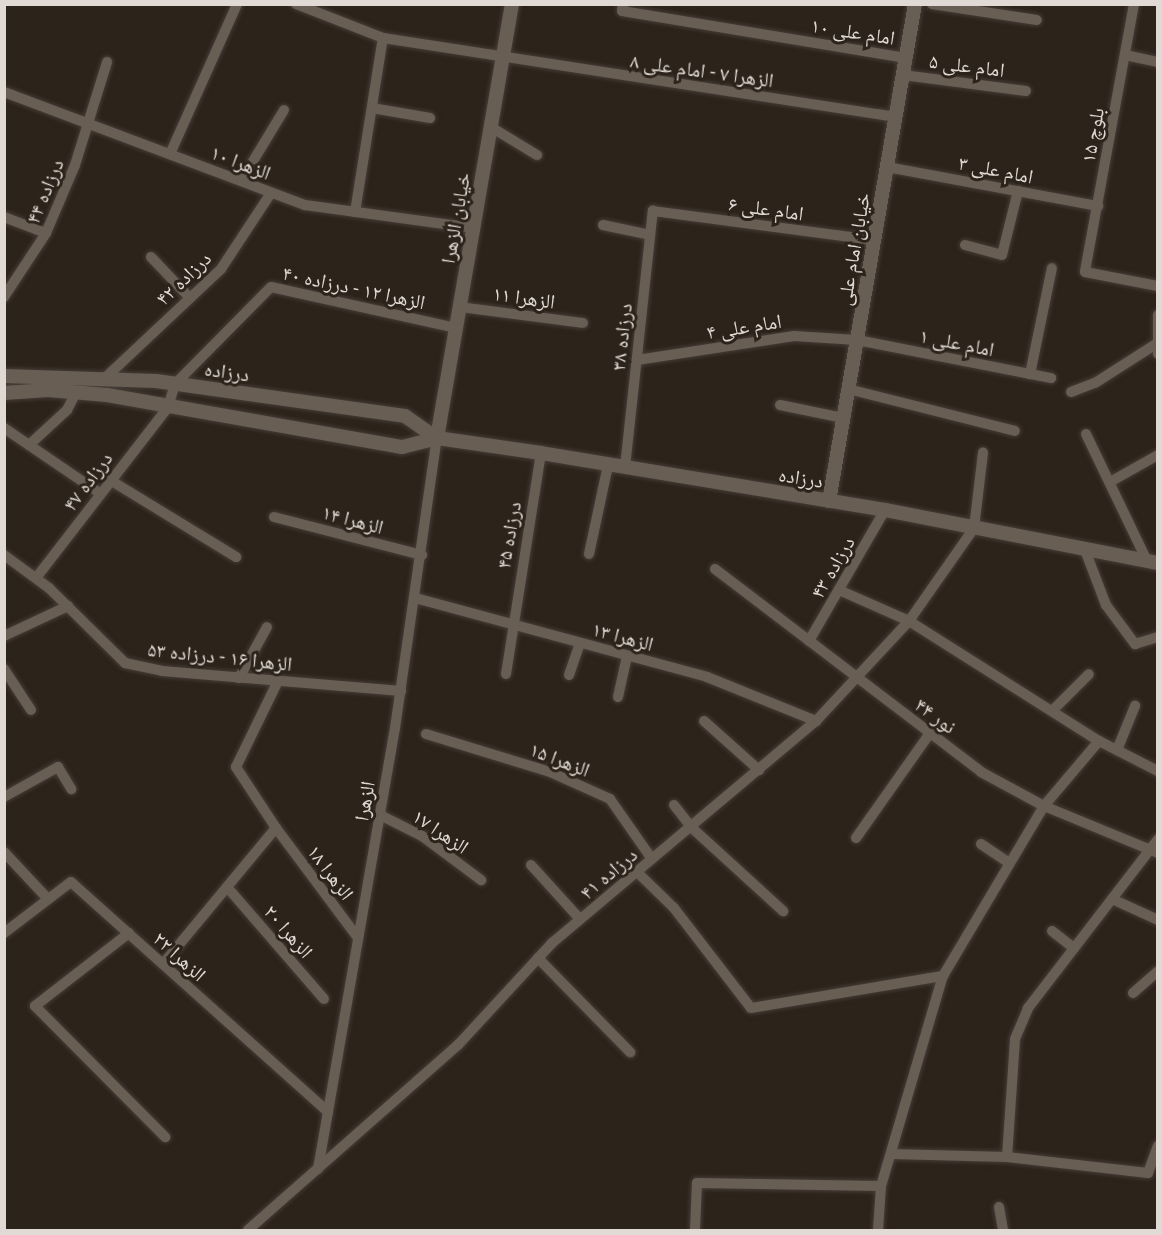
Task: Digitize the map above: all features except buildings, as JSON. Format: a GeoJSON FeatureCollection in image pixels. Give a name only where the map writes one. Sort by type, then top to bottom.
{"type":"FeatureCollection","features":[{"type":"Feature","properties":{"kind":"main road","name":"خیابان الزهرا"},"geometry":{"type":"LineString","coordinates":[[437,438],[512,4]]}},
{"type":"Feature","properties":{"kind":"main road","name":"خیابان امام علی"},"geometry":{"type":"LineString","coordinates":[[829,501],[915,4]]}},
{"type":"Feature","properties":{"kind":"main road","name":"درزاده"},"geometry":{"type":"LineString","coordinates":[[4,376],[105,378],[176,384],[405,416],[437,438]]}},
{"type":"Feature","properties":{"kind":"main road","name":"درزاده"},"geometry":{"type":"LineString","coordinates":[[4,393],[76,392],[402,447],[437,438],[541,453],[885,510],[1152,562]]}},
{"type":"Feature","properties":{"kind":"street"},"geometry":{"type":"LineString","coordinates":[[170,154],[237,4]]}},
{"type":"Feature","properties":{"kind":"street","name":"الزهرا ۷ - امام علی ۸"},"geometry":{"type":"LineString","coordinates":[[296,4],[383,38],[502,59],[896,117]]}},
{"type":"Feature","properties":{"kind":"street","name":"امام علی ۱۰"},"geometry":{"type":"LineString","coordinates":[[623,4],[622,11],[906,58]]}},
{"type":"Feature","properties":{"kind":"street"},"geometry":{"type":"LineString","coordinates":[[932,4],[1037,20]]}},
{"type":"Feature","properties":{"kind":"street","name":"بلوچ ۱۵"},"geometry":{"type":"LineString","coordinates":[[1134,4],[1085,272],[1158,286]]}},
{"type":"Feature","properties":{"kind":"street"},"geometry":{"type":"LineString","coordinates":[[355,212],[383,38]]}},
{"type":"Feature","properties":{"kind":"street"},"geometry":{"type":"LineString","coordinates":[[1125,55],[1158,62]]}},
{"type":"Feature","properties":{"kind":"street","name":"درزاده ۴۴"},"geometry":{"type":"LineString","coordinates":[[4,297],[46,233],[75,165],[107,62]]}},
{"type":"Feature","properties":{"kind":"street","name":"امام علی ۵"},"geometry":{"type":"LineString","coordinates":[[903,75],[1026,91]]}},
{"type":"Feature","properties":{"kind":"street","name":"الزهرا ۱۰"},"geometry":{"type":"LineString","coordinates":[[4,93],[305,205],[473,228]]}},
{"type":"Feature","properties":{"kind":"street"},"geometry":{"type":"LineString","coordinates":[[372,108],[430,118]]}},
{"type":"Feature","properties":{"kind":"street"},"geometry":{"type":"LineString","coordinates":[[241,181],[284,110]]}},
{"type":"Feature","properties":{"kind":"street"},"geometry":{"type":"LineString","coordinates":[[490,127],[537,155]]}},
{"type":"Feature","properties":{"kind":"street","name":"امام علی ۳"},"geometry":{"type":"LineString","coordinates":[[887,166],[1098,206]]}},
{"type":"Feature","properties":{"kind":"street"},"geometry":{"type":"LineString","coordinates":[[965,245],[1002,255],[1018,191]]}},
{"type":"Feature","properties":{"kind":"street","name":"درزاده ۴۲"},"geometry":{"type":"LineString","coordinates":[[105,378],[221,269],[271,193]]}},
{"type":"Feature","properties":{"kind":"street","name":"امام علی ۶"},"geometry":{"type":"LineString","coordinates":[[653,210],[874,240]]}},
{"type":"Feature","properties":{"kind":"street","name":"درزاده ۳۸"},"geometry":{"type":"LineString","coordinates":[[625,467],[653,210]]}},
{"type":"Feature","properties":{"kind":"street"},"geometry":{"type":"LineString","coordinates":[[4,217],[46,233]]}},
{"type":"Feature","properties":{"kind":"street"},"geometry":{"type":"LineString","coordinates":[[603,225],[650,235]]}},
{"type":"Feature","properties":{"kind":"street"},"geometry":{"type":"LineString","coordinates":[[152,257],[189,297]]}},
{"type":"Feature","properties":{"kind":"street"},"geometry":{"type":"LineString","coordinates":[[1030,374],[1052,268]]}},
{"type":"Feature","properties":{"kind":"street","name":"الزهرا ۱۲ - درزاده ۴۰"},"geometry":{"type":"LineString","coordinates":[[176,384],[271,287],[456,328]]}},
{"type":"Feature","properties":{"kind":"street","name":"الزهرا ۱۱"},"geometry":{"type":"LineString","coordinates":[[460,307],[583,323]]}},
{"type":"Feature","properties":{"kind":"street"},"geometry":{"type":"LineString","coordinates":[[1071,392],[1095,384],[1157,349],[1158,315]]}},
{"type":"Feature","properties":{"kind":"street","name":"امام علی ۴"},"geometry":{"type":"LineString","coordinates":[[637,360],[794,336],[857,340]]}},
{"type":"Feature","properties":{"kind":"street","name":"امام علی ۱"},"geometry":{"type":"LineString","coordinates":[[857,340],[1051,378]]}},
{"type":"Feature","properties":{"kind":"street","name":"درزاده ۴۷"},"geometry":{"type":"LineString","coordinates":[[36,578],[168,406],[176,384]]}},
{"type":"Feature","properties":{"kind":"street"},"geometry":{"type":"LineString","coordinates":[[848,389],[1015,431]]}},
{"type":"Feature","properties":{"kind":"street"},"geometry":{"type":"LineString","coordinates":[[29,445],[67,410],[76,392]]}},
{"type":"Feature","properties":{"kind":"street"},"geometry":{"type":"LineString","coordinates":[[780,405],[843,417]]}},
{"type":"Feature","properties":{"kind":"street"},"geometry":{"type":"LineString","coordinates":[[4,428],[100,494]]}},
{"type":"Feature","properties":{"kind":"street"},"geometry":{"type":"LineString","coordinates":[[1086,434],[1152,562]]}},
{"type":"Feature","properties":{"kind":"street","name":"الزهرا"},"geometry":{"type":"LineString","coordinates":[[318,1169],[401,691],[437,438]]}},
{"type":"Feature","properties":{"kind":"street","name":"درزاده ۴۵"},"geometry":{"type":"LineString","coordinates":[[506,674],[511,624],[541,453]]}},
{"type":"Feature","properties":{"kind":"street"},"geometry":{"type":"LineString","coordinates":[[974,528],[983,453]]}},
{"type":"Feature","properties":{"kind":"street"},"geometry":{"type":"LineString","coordinates":[[1110,482],[1158,455]]}},
{"type":"Feature","properties":{"kind":"street"},"geometry":{"type":"LineString","coordinates":[[589,554],[608,465]]}},
{"type":"Feature","properties":{"kind":"street"},"geometry":{"type":"LineString","coordinates":[[111,480],[236,557]]}},
{"type":"Feature","properties":{"kind":"street","name":"درزاده ۴۳"},"geometry":{"type":"LineString","coordinates":[[809,641],[885,510]]}},
{"type":"Feature","properties":{"kind":"street","name":"الزهرا ۱۴"},"geometry":{"type":"LineString","coordinates":[[274,517],[422,555]]}},
{"type":"Feature","properties":{"kind":"street","name":"درزاده ۴۱"},"geometry":{"type":"LineString","coordinates":[[248,1230],[458,1045],[538,958],[580,920],[816,721],[909,621],[974,528]]}},
{"type":"Feature","properties":{"kind":"street"},"geometry":{"type":"LineString","coordinates":[[1085,550],[1106,605],[1135,644],[1158,637]]}},
{"type":"Feature","properties":{"kind":"street","name":"الزهرا ۱۶ - درزاده ۵۳"},"geometry":{"type":"LineString","coordinates":[[4,555],[36,578],[68,606],[125,663],[162,671],[401,691]]}},
{"type":"Feature","properties":{"kind":"street","name":"نور ۴۴"},"geometry":{"type":"LineString","coordinates":[[715,569],[981,772],[1044,806],[1154,851]]}},
{"type":"Feature","properties":{"kind":"street"},"geometry":{"type":"LineString","coordinates":[[839,590],[909,621],[1099,741],[1158,771]]}},
{"type":"Feature","properties":{"kind":"street","name":"الزهرا ۱۳"},"geometry":{"type":"LineString","coordinates":[[415,598],[707,677],[816,721]]}},
{"type":"Feature","properties":{"kind":"street"},"geometry":{"type":"LineString","coordinates":[[4,636],[68,606]]}},
{"type":"Feature","properties":{"kind":"street"},"geometry":{"type":"LineString","coordinates":[[239,678],[267,627]]}},
{"type":"Feature","properties":{"kind":"street"},"geometry":{"type":"LineString","coordinates":[[568,675],[580,643]]}},
{"type":"Feature","properties":{"kind":"street"},"geometry":{"type":"LineString","coordinates":[[618,698],[627,656]]}},
{"type":"Feature","properties":{"kind":"street"},"geometry":{"type":"LineString","coordinates":[[4,669],[31,710]]}},
{"type":"Feature","properties":{"kind":"street"},"geometry":{"type":"LineString","coordinates":[[1052,711],[1089,674]]}},
{"type":"Feature","properties":{"kind":"street","name":"الزهرا ۱۸"},"geometry":{"type":"LineString","coordinates":[[278,681],[236,767],[276,828],[358,938]]}},
{"type":"Feature","properties":{"kind":"street"},"geometry":{"type":"LineString","coordinates":[[1117,750],[1135,706]]}},
{"type":"Feature","properties":{"kind":"street"},"geometry":{"type":"LineString","coordinates":[[705,721],[759,770]]}},
{"type":"Feature","properties":{"kind":"street"},"geometry":{"type":"LineString","coordinates":[[856,838],[930,733]]}},
{"type":"Feature","properties":{"kind":"street","name":"الزهرا ۱۵"},"geometry":{"type":"LineString","coordinates":[[426,734],[550,772],[610,799],[652,859]]}},
{"type":"Feature","properties":{"kind":"street"},"geometry":{"type":"LineString","coordinates":[[878,1230],[881,1186],[943,976],[1044,806],[1099,741]]}},
{"type":"Feature","properties":{"kind":"street"},"geometry":{"type":"LineString","coordinates":[[5,795],[58,767],[71,789]]}},
{"type":"Feature","properties":{"kind":"street"},"geometry":{"type":"LineString","coordinates":[[674,804],[691,827],[783,911]]}},
{"type":"Feature","properties":{"kind":"street","name":"الزهرا ۱۷"},"geometry":{"type":"LineString","coordinates":[[380,815],[422,836],[480,880]]}},
{"type":"Feature","properties":{"kind":"street"},"geometry":{"type":"LineString","coordinates":[[163,964],[276,828]]}},
{"type":"Feature","properties":{"kind":"street"},"geometry":{"type":"LineString","coordinates":[[1007,1157],[1015,1039],[1028,1008],[1112,899],[1154,851],[1158,839]]}},
{"type":"Feature","properties":{"kind":"street"},"geometry":{"type":"LineString","coordinates":[[981,844],[1009,863]]}},
{"type":"Feature","properties":{"kind":"street"},"geometry":{"type":"LineString","coordinates":[[4,852],[48,899]]}},
{"type":"Feature","properties":{"kind":"street"},"geometry":{"type":"LineString","coordinates":[[531,865],[580,920]]}},
{"type":"Feature","properties":{"kind":"street"},"geometry":{"type":"LineString","coordinates":[[637,872],[674,908],[751,1008],[943,976]]}},
{"type":"Feature","properties":{"kind":"street","name":"الزهرا ۲۲"},"geometry":{"type":"LineString","coordinates":[[4,933],[71,882],[328,1112]]}},
{"type":"Feature","properties":{"kind":"street","name":"الزهرا ۲۰"},"geometry":{"type":"LineString","coordinates":[[227,887],[324,999]]}},
{"type":"Feature","properties":{"kind":"street"},"geometry":{"type":"LineString","coordinates":[[1112,899],[1158,920]]}},
{"type":"Feature","properties":{"kind":"street"},"geometry":{"type":"LineString","coordinates":[[1052,931],[1074,948]]}},
{"type":"Feature","properties":{"kind":"street"},"geometry":{"type":"LineString","coordinates":[[129,933],[35,1006],[165,1137]]}},
{"type":"Feature","properties":{"kind":"street"},"geometry":{"type":"LineString","coordinates":[[538,958],[630,1052]]}},
{"type":"Feature","properties":{"kind":"street"},"geometry":{"type":"LineString","coordinates":[[1133,993],[1158,971]]}},
{"type":"Feature","properties":{"kind":"street"},"geometry":{"type":"LineString","coordinates":[[892,1154],[1007,1157],[1148,1173],[1158,1146]]}},
{"type":"Feature","properties":{"kind":"street"},"geometry":{"type":"LineString","coordinates":[[695,1230],[696,1183],[881,1186]]}},
{"type":"Feature","properties":{"kind":"street"},"geometry":{"type":"LineString","coordinates":[[999,1207],[1003,1230]]}}]}
